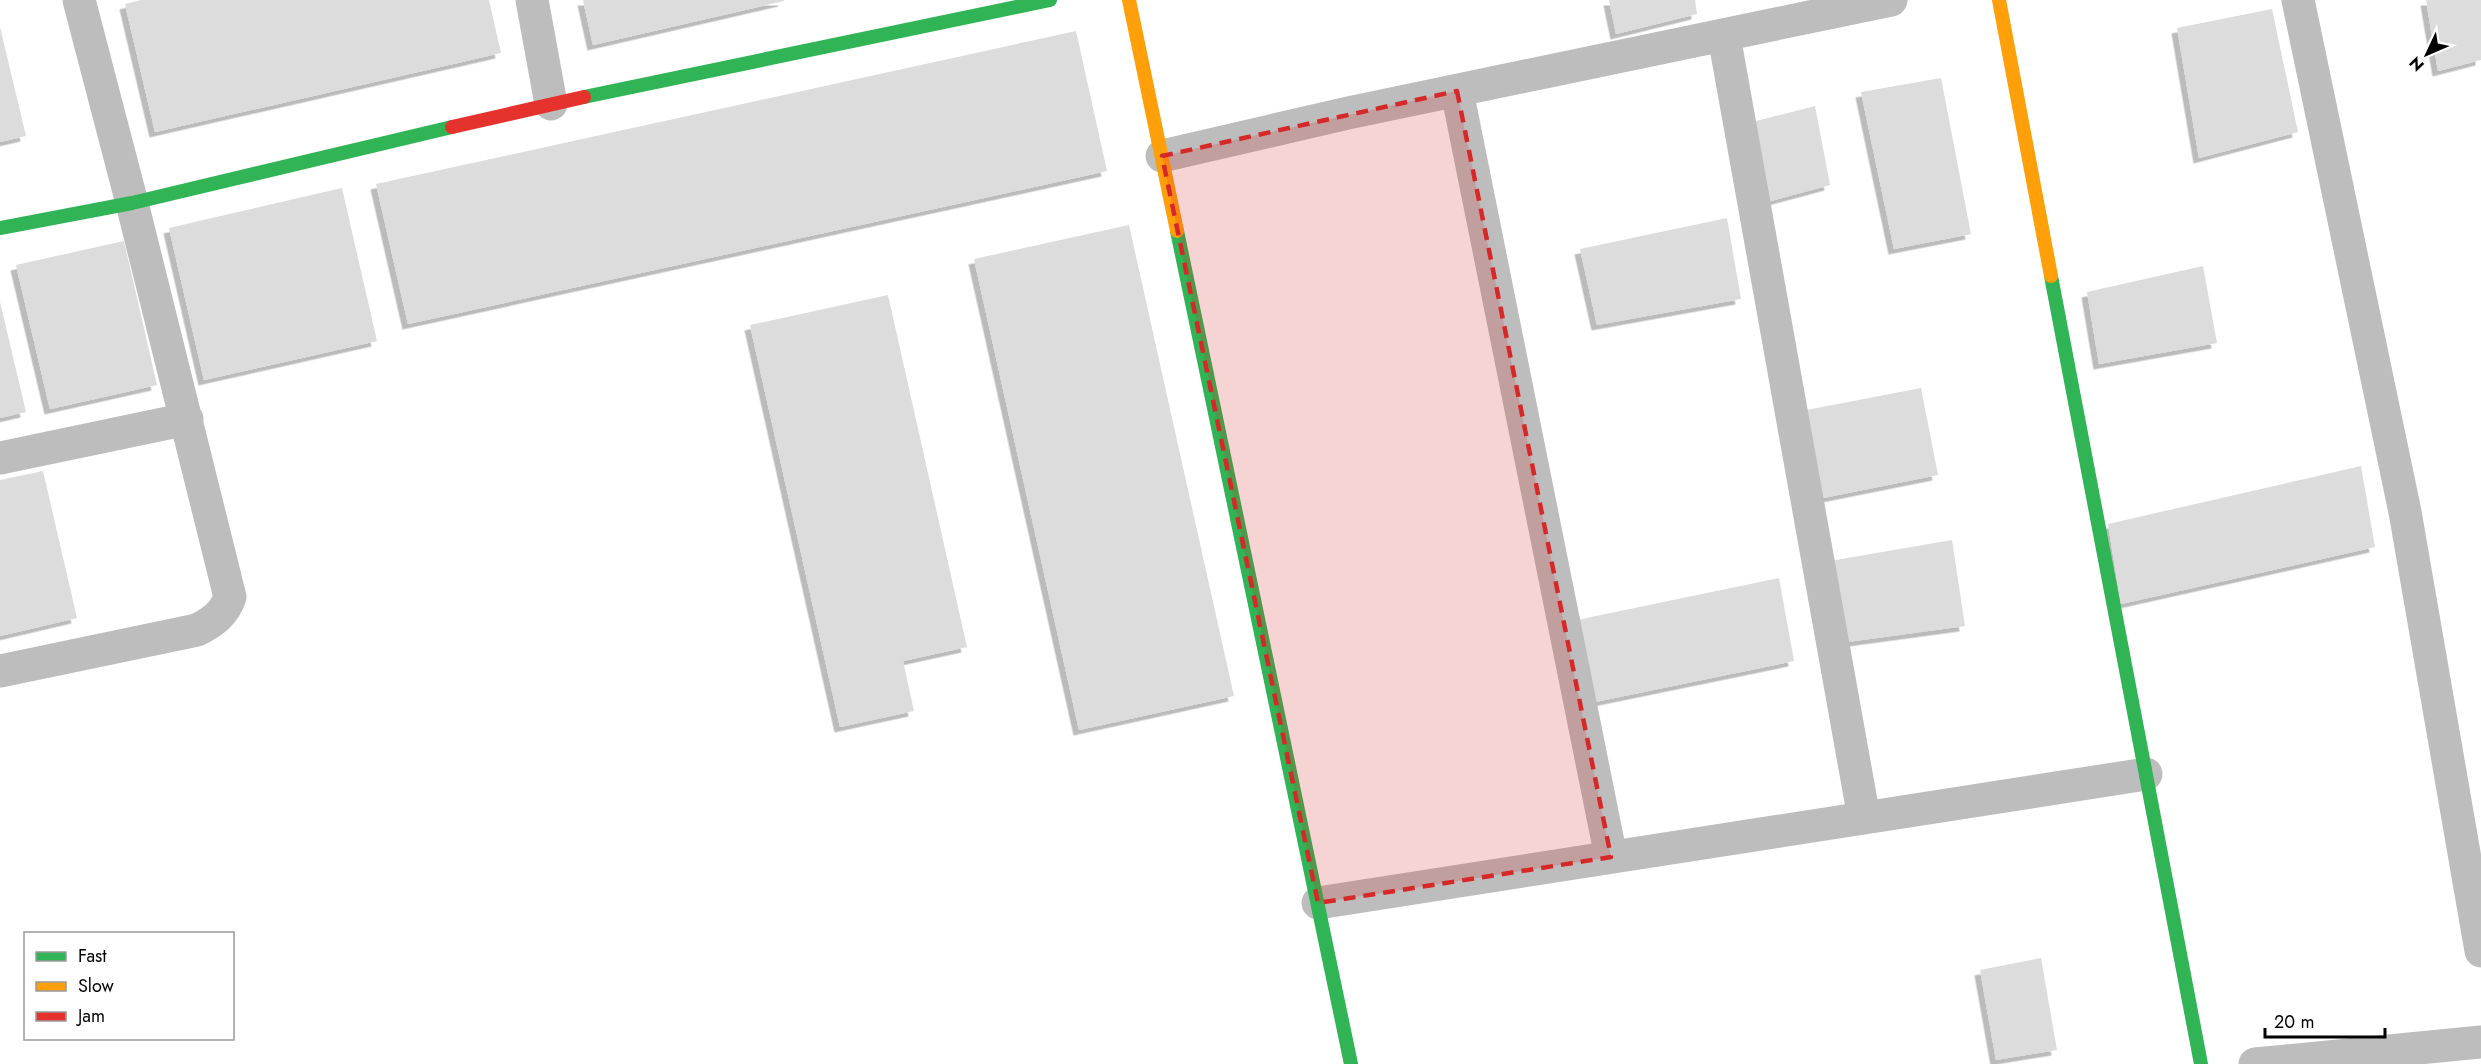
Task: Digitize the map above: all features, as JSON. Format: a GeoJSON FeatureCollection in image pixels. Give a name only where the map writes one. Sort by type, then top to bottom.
{"type":"FeatureCollection","features":[{"type":"Feature","properties":{"kind":"street"},"geometry":{"type":"LineString","coordinates":[[0,671],[197,630],[212,623],[221,614],[230,597],[187,419],[79,0]]}},
{"type":"Feature","properties":{"kind":"street"},"geometry":{"type":"LineString","coordinates":[[532,0],[551,104]]}},
{"type":"Feature","properties":{"kind":"street"},"geometry":{"type":"LineString","coordinates":[[0,228],[132,203],[551,104],[1050,0]]}},
{"type":"Feature","properties":{"kind":"street"},"geometry":{"type":"LineString","coordinates":[[1130,0],[1351,1064]]}},
{"type":"Feature","properties":{"kind":"street"},"geometry":{"type":"LineString","coordinates":[[1162,156],[1457,91],[1891,0]]}},
{"type":"Feature","properties":{"kind":"street"},"geometry":{"type":"LineString","coordinates":[[1999,0],[2200,1064]]}},
{"type":"Feature","properties":{"kind":"street"},"geometry":{"type":"LineString","coordinates":[[2298,0],[2405,512],[2481,951]]}},
{"type":"Feature","properties":{"kind":"street"},"geometry":{"type":"LineString","coordinates":[[1724,36],[1864,818]]}},
{"type":"Feature","properties":{"kind":"street"},"geometry":{"type":"LineString","coordinates":[[1457,91],[1611,857]]}},
{"type":"Feature","properties":{"kind":"street"},"geometry":{"type":"LineString","coordinates":[[0,458],[187,419]]}},
{"type":"Feature","properties":{"kind":"street"},"geometry":{"type":"LineString","coordinates":[[1318,903],[2146,774]]}},
{"type":"Feature","properties":{"kind":"street"},"geometry":{"type":"LineString","coordinates":[[2255,1064],[2481,1042]]}},
{"type":"Feature","properties":{"kind":"highlighted area"},"geometry":{"type":"Polygon","coordinates":[[[1457,91],[1611,857],[1318,903],[1162,156],[1457,91]]]}},
{"type":"Feature","properties":{"kind":"building"},"geometry":{"type":"Polygon","coordinates":[[[141,0],[489,0],[501,53],[155,132],[125,4],[141,0]]]}},
{"type":"Feature","properties":{"kind":"building"},"geometry":{"type":"Polygon","coordinates":[[[583,0],[784,0],[784,1],[593,45],[583,0]]]}},
{"type":"Feature","properties":{"kind":"building"},"geometry":{"type":"Polygon","coordinates":[[[1609,0],[1695,0],[1697,14],[1616,34],[1609,0]]]}},
{"type":"Feature","properties":{"kind":"building"},"geometry":{"type":"Polygon","coordinates":[[[2426,0],[2481,0],[2481,60],[2438,71],[2426,0]]]}},
{"type":"Feature","properties":{"kind":"building"},"geometry":{"type":"Polygon","coordinates":[[[2272,9],[2298,132],[2199,158],[2177,28],[2272,9]]]}},
{"type":"Feature","properties":{"kind":"building"},"geometry":{"type":"Polygon","coordinates":[[[0,27],[26,136],[0,142],[0,27]]]}},
{"type":"Feature","properties":{"kind":"building"},"geometry":{"type":"Polygon","coordinates":[[[1076,31],[1107,171],[408,324],[376,184],[1076,31]]]}},
{"type":"Feature","properties":{"kind":"building"},"geometry":{"type":"Polygon","coordinates":[[[1941,78],[1971,234],[1894,249],[1861,92],[1941,78]]]}},
{"type":"Feature","properties":{"kind":"building"},"geometry":{"type":"Polygon","coordinates":[[[1815,106],[1830,185],[1767,202],[1752,122],[1815,106]]]}},
{"type":"Feature","properties":{"kind":"building"},"geometry":{"type":"Polygon","coordinates":[[[342,188],[377,341],[204,380],[169,228],[342,188]]]}},
{"type":"Feature","properties":{"kind":"building"},"geometry":{"type":"Polygon","coordinates":[[[1727,218],[1741,299],[1597,325],[1580,249],[1727,218]]]}},
{"type":"Feature","properties":{"kind":"building"},"geometry":{"type":"Polygon","coordinates":[[[1129,225],[1234,696],[1079,730],[974,259],[1129,225]]]}},
{"type":"Feature","properties":{"kind":"building"},"geometry":{"type":"Polygon","coordinates":[[[124,241],[157,385],[50,409],[16,265],[124,241]]]}},
{"type":"Feature","properties":{"kind":"building"},"geometry":{"type":"Polygon","coordinates":[[[2203,266],[2217,343],[2099,364],[2087,292],[2203,266]]]}},
{"type":"Feature","properties":{"kind":"building"},"geometry":{"type":"Polygon","coordinates":[[[888,295],[967,647],[903,661],[914,711],[840,727],[750,325],[888,295]]]}},
{"type":"Feature","properties":{"kind":"building"},"geometry":{"type":"Polygon","coordinates":[[[0,302],[26,412],[0,418],[0,302]]]}},
{"type":"Feature","properties":{"kind":"building"},"geometry":{"type":"Polygon","coordinates":[[[1921,388],[1938,475],[1818,499],[1801,411],[1921,388]]]}},
{"type":"Feature","properties":{"kind":"building"},"geometry":{"type":"Polygon","coordinates":[[[2361,466],[2375,547],[2121,604],[2108,524],[2361,466]]]}},
{"type":"Feature","properties":{"kind":"building"},"geometry":{"type":"Polygon","coordinates":[[[43,471],[77,618],[0,636],[0,480],[43,471]]]}},
{"type":"Feature","properties":{"kind":"building"},"geometry":{"type":"Polygon","coordinates":[[[1952,540],[1965,626],[1847,642],[1830,561],[1952,540]]]}},
{"type":"Feature","properties":{"kind":"building"},"geometry":{"type":"Polygon","coordinates":[[[1779,578],[1794,661],[1590,703],[1572,621],[1779,578]]]}},
{"type":"Feature","properties":{"kind":"building"},"geometry":{"type":"Polygon","coordinates":[[[2041,958],[2057,1050],[1996,1060],[1980,970],[2041,958]]]}},
{"type":"Feature","properties":{"kind":"traffic: fast"},"geometry":{"type":"LineString","coordinates":[[584,97],[1050,0]]}},
{"type":"Feature","properties":{"kind":"traffic: fast"},"geometry":{"type":"LineString","coordinates":[[0,228],[132,203],[452,127]]}},
{"type":"Feature","properties":{"kind":"traffic: fast"},"geometry":{"type":"LineString","coordinates":[[1177,231],[1351,1064]]}},
{"type":"Feature","properties":{"kind":"traffic: fast"},"geometry":{"type":"LineString","coordinates":[[2051,276],[2201,1064]]}},
{"type":"Feature","properties":{"kind":"traffic: slow"},"geometry":{"type":"LineString","coordinates":[[1129,0],[1177,231]]}},
{"type":"Feature","properties":{"kind":"traffic: slow"},"geometry":{"type":"LineString","coordinates":[[1999,0],[2051,276]]}},
{"type":"Feature","properties":{"kind":"traffic: jam"},"geometry":{"type":"LineString","coordinates":[[452,127],[584,97]]}}]}
